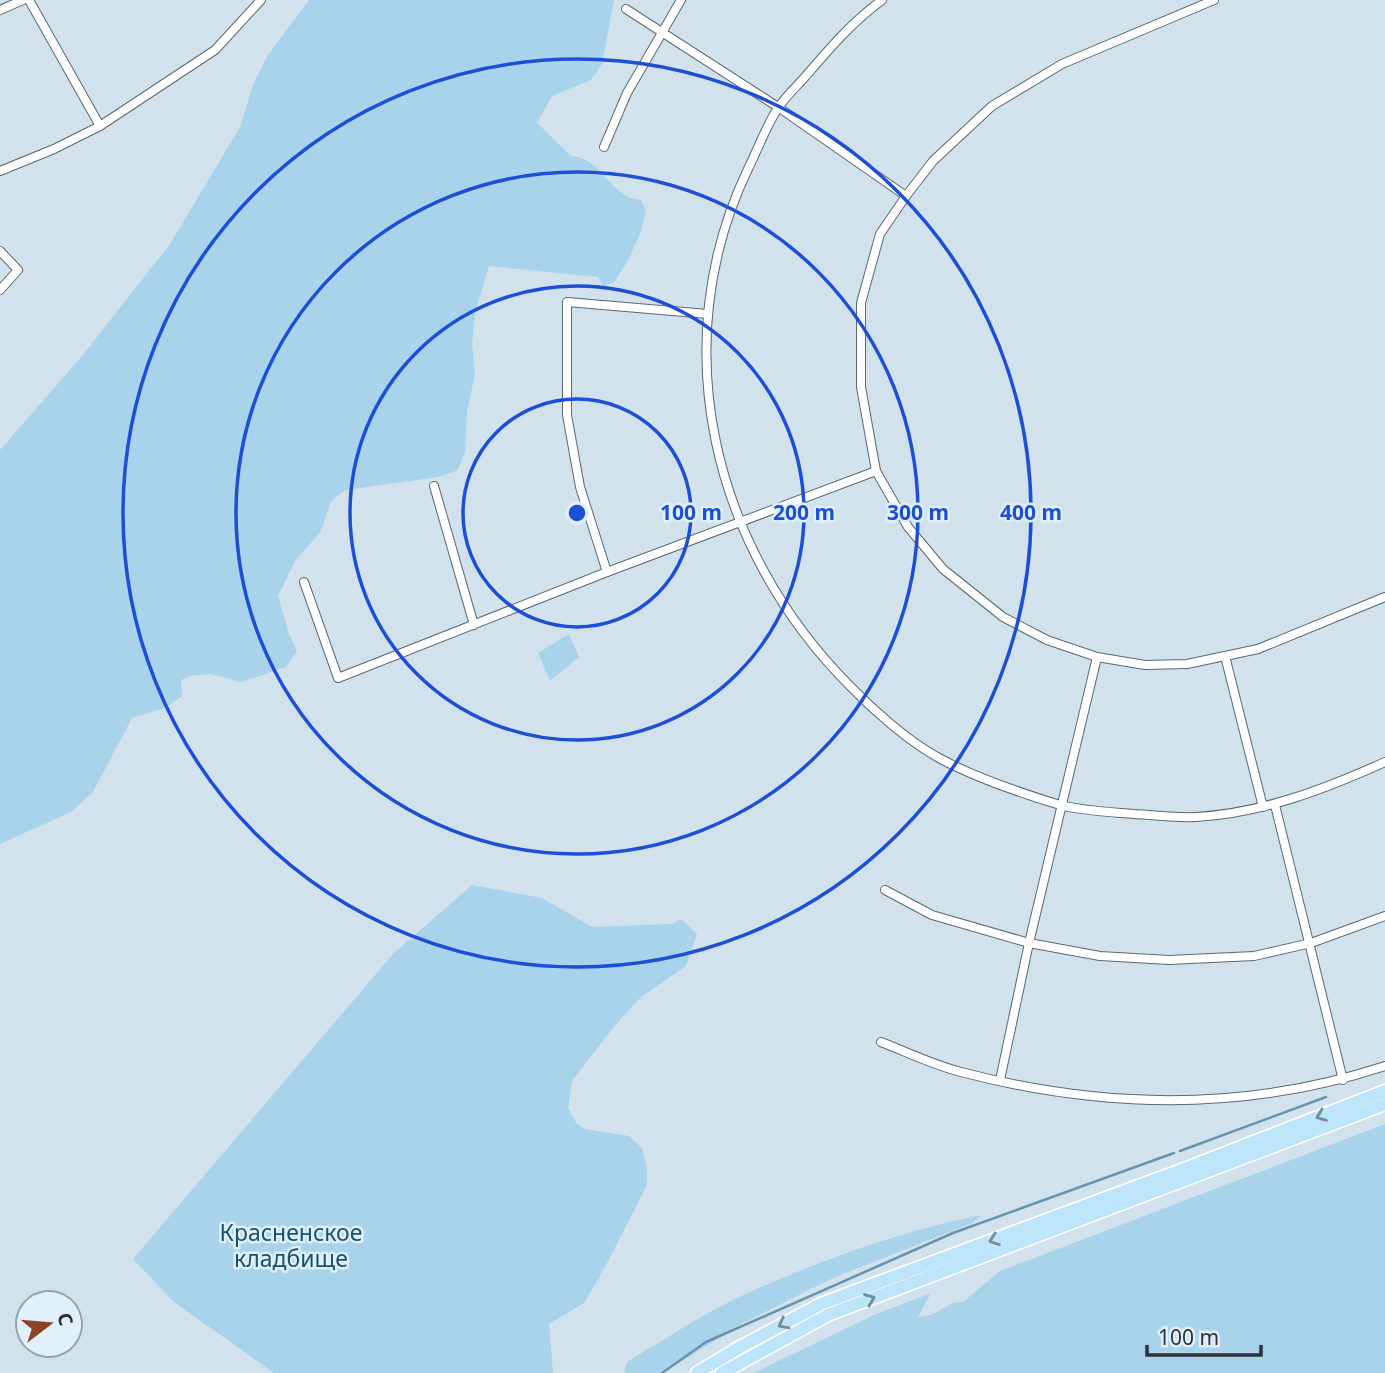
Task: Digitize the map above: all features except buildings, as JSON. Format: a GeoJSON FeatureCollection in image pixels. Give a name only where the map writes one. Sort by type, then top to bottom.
{"type":"FeatureCollection","features":[{"type":"Feature","properties":{"kind":"main road"},"geometry":{"type":"LineString","coordinates":[[696,1373],[823,1303],[1184,1170],[1385,1091]]}},
{"type":"Feature","properties":{"kind":"main road"},"geometry":{"type":"LineString","coordinates":[[722,1373],[828,1315],[1385,1104]]}},
{"type":"Feature","properties":{"kind":"street"},"geometry":{"type":"LineString","coordinates":[[0,10],[23,0]]}},
{"type":"Feature","properties":{"kind":"street"},"geometry":{"type":"LineString","coordinates":[[29,0],[100,126]]}},
{"type":"Feature","properties":{"kind":"street"},"geometry":{"type":"LineString","coordinates":[[0,171],[100,126],[215,50],[261,0]]}},
{"type":"Feature","properties":{"kind":"street"},"geometry":{"type":"LineString","coordinates":[[604,147],[627,93],[681,0]]}},
{"type":"Feature","properties":{"kind":"street"},"geometry":{"type":"LineString","coordinates":[[882,0],[856,20],[778,107],[732,204],[714,273],[708,314],[709,404],[719,456],[739,521],[763,574],[808,642],[873,710],[938,757],[1010,788],[1062,805],[1097,811],[1195,817],[1275,805],[1385,762]]}},
{"type":"Feature","properties":{"kind":"street"},"geometry":{"type":"LineString","coordinates":[[1214,0],[1062,64],[992,106],[933,161],[906,196],[880,234],[861,303],[861,387],[876,471],[908,527],[943,569],[1003,617],[1047,640],[1097,657],[1145,664],[1187,664],[1258,649],[1385,597]]}},
{"type":"Feature","properties":{"kind":"street"},"geometry":{"type":"LineString","coordinates":[[626,9],[778,107],[906,196]]}},
{"type":"Feature","properties":{"kind":"street"},"geometry":{"type":"LineString","coordinates":[[0,251],[18,270],[0,290]]}},
{"type":"Feature","properties":{"kind":"street"},"geometry":{"type":"LineString","coordinates":[[607,572],[580,487],[566,415],[567,302],[708,314]]}},
{"type":"Feature","properties":{"kind":"street"},"geometry":{"type":"LineString","coordinates":[[304,582],[338,678],[739,521],[876,471]]}},
{"type":"Feature","properties":{"kind":"street"},"geometry":{"type":"LineString","coordinates":[[434,486],[474,625]]}},
{"type":"Feature","properties":{"kind":"street"},"geometry":{"type":"LineString","coordinates":[[1225,656],[1263,807]]}},
{"type":"Feature","properties":{"kind":"street"},"geometry":{"type":"LineString","coordinates":[[1000,1080],[1029,943],[1097,657]]}},
{"type":"Feature","properties":{"kind":"street"},"geometry":{"type":"LineString","coordinates":[[1275,805],[1343,1080]]}},
{"type":"Feature","properties":{"kind":"street"},"geometry":{"type":"LineString","coordinates":[[885,890],[932,915],[1029,943],[1100,956],[1169,960],[1254,956],[1311,943],[1385,916]]}},
{"type":"Feature","properties":{"kind":"street"},"geometry":{"type":"LineString","coordinates":[[881,1042],[960,1072],[1083,1097],[1146,1102],[1244,1097],[1343,1080],[1385,1066]]}},
{"type":"Feature","properties":{"kind":"green space"},"geometry":{"type":"Polygon","coordinates":[[[309,0],[614,0],[602,64],[591,80],[552,96],[537,123],[571,156],[582,158],[591,164],[622,193],[641,200],[646,210],[641,232],[614,282],[603,286],[598,277],[489,266],[475,313],[472,344],[475,374],[467,412],[465,452],[458,470],[439,477],[345,490],[331,501],[321,531],[295,561],[278,596],[297,651],[286,667],[241,682],[211,674],[181,680],[182,696],[165,708],[132,718],[93,792],[71,812],[0,844],[0,450],[82,356],[170,244],[240,127],[253,85],[268,55],[309,0]]]}},
{"type":"Feature","properties":{"kind":"green space"},"geometry":{"type":"Polygon","coordinates":[[[569,634],[579,657],[550,681],[538,653],[569,634]]]}},
{"type":"Feature","properties":{"kind":"green space","name":"Красненское кладбище"},"geometry":{"type":"Polygon","coordinates":[[[472,885],[542,898],[592,927],[672,924],[681,919],[697,934],[686,966],[641,997],[616,1024],[572,1081],[568,1108],[577,1124],[585,1129],[629,1136],[642,1148],[647,1167],[647,1185],[584,1303],[549,1324],[552,1373],[274,1373],[174,1302],[133,1259],[393,954],[472,885]]]}},
{"type":"Feature","properties":{"kind":"green space"},"geometry":{"type":"Polygon","coordinates":[[[1385,1124],[1385,1373],[753,1373],[874,1315],[931,1293],[918,1317],[931,1315],[953,1303],[963,1302],[1000,1271],[1385,1124]]]}},
{"type":"Feature","properties":{"kind":"green space"},"geometry":{"type":"Polygon","coordinates":[[[982,1215],[972,1223],[833,1278],[741,1324],[663,1373],[624,1373],[627,1362],[743,1295],[860,1248],[921,1229],[982,1215]]]}},
{"type":"Feature","properties":{"kind":"waterway"},"geometry":{"type":"LineString","coordinates":[[1180,1151],[1326,1097]]}},
{"type":"Feature","properties":{"kind":"waterway"},"geometry":{"type":"LineString","coordinates":[[662,1373],[706,1342],[953,1233],[1174,1153]]}}]}
